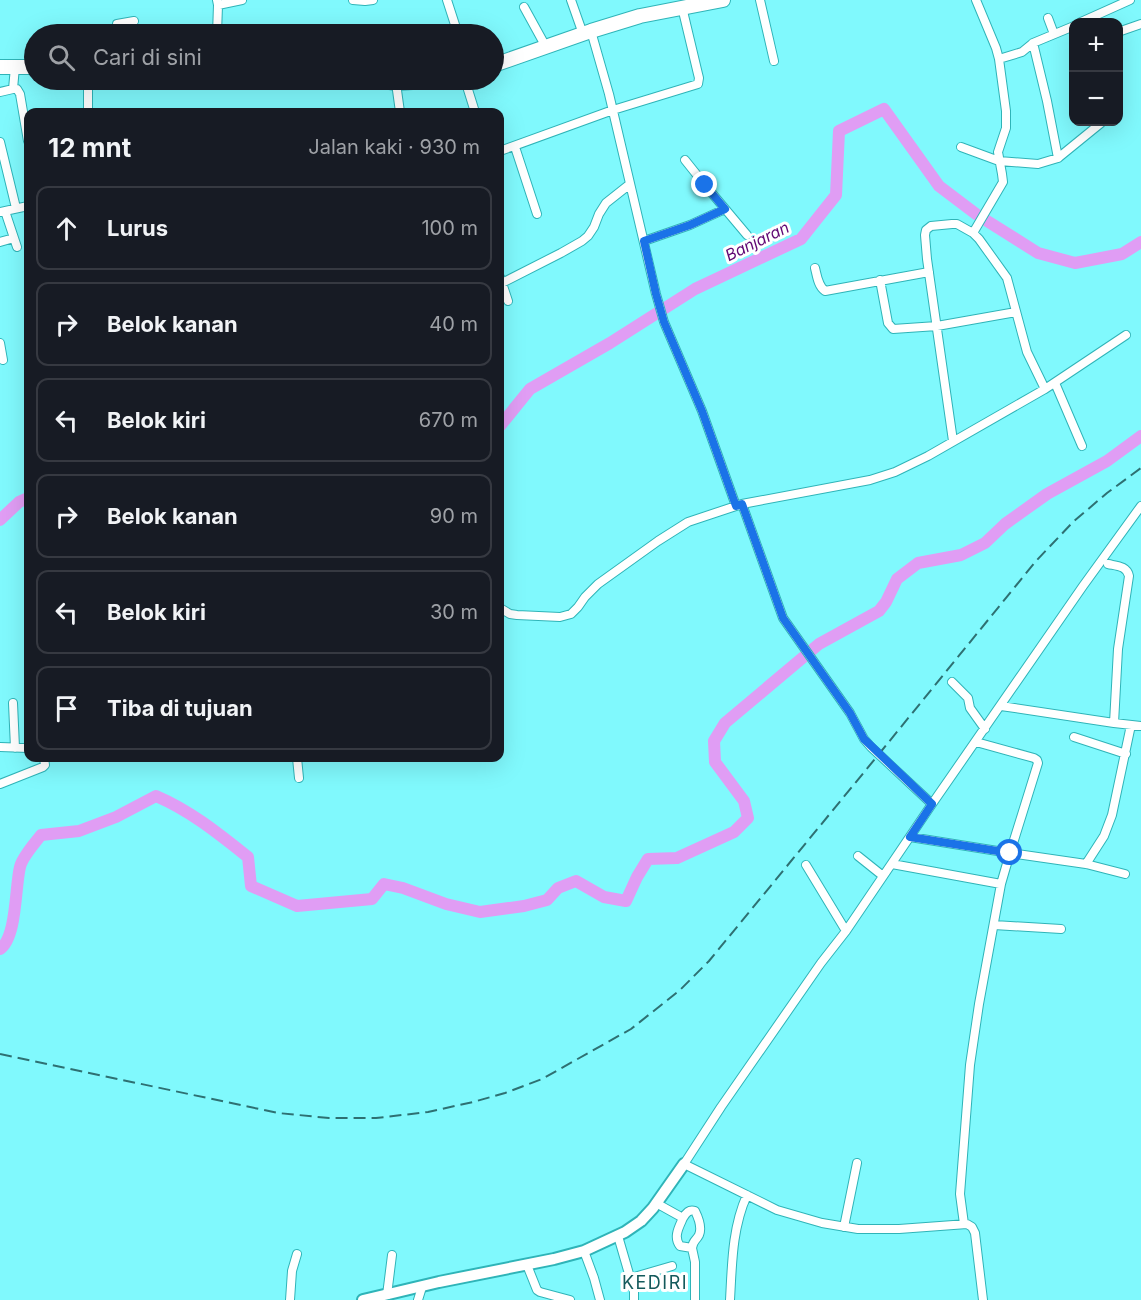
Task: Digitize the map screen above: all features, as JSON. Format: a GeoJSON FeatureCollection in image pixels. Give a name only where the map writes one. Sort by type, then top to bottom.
{"type":"FeatureCollection","features":[{"type":"Feature","properties":{"kind":"highway"},"geometry":{"type":"LineString","coordinates":[[504,62],[587,32],[648,14],[682,8],[695,2],[723,0]]}},
{"type":"Feature","properties":{"kind":"highway"},"geometry":{"type":"LineString","coordinates":[[0,67],[24,67]]}},
{"type":"Feature","properties":{"kind":"street"},"geometry":{"type":"LineString","coordinates":[[217,24],[218,3],[242,0]]}},
{"type":"Feature","properties":{"kind":"street"},"geometry":{"type":"LineString","coordinates":[[353,0],[368,0]]}},
{"type":"Feature","properties":{"kind":"street"},"geometry":{"type":"LineString","coordinates":[[447,0],[455,24]]}},
{"type":"Feature","properties":{"kind":"street"},"geometry":{"type":"LineString","coordinates":[[571,0],[587,32],[613,110],[664,322],[702,411],[780,613],[850,713],[864,739],[932,804]]}},
{"type":"Feature","properties":{"kind":"street"},"geometry":{"type":"LineString","coordinates":[[760,0],[774,61]]}},
{"type":"Feature","properties":{"kind":"street"},"geometry":{"type":"LineString","coordinates":[[974,230],[1003,183],[998,152],[1006,120],[999,59],[976,0]]}},
{"type":"Feature","properties":{"kind":"street"},"geometry":{"type":"LineString","coordinates":[[1090,18],[1130,0]]}},
{"type":"Feature","properties":{"kind":"street"},"geometry":{"type":"LineString","coordinates":[[524,8],[546,47]]}},
{"type":"Feature","properties":{"kind":"street"},"geometry":{"type":"LineString","coordinates":[[504,151],[613,110],[696,86],[698,74],[682,8]]}},
{"type":"Feature","properties":{"kind":"street"},"geometry":{"type":"LineString","coordinates":[[1048,18],[1054,34]]}},
{"type":"Feature","properties":{"kind":"street"},"geometry":{"type":"LineString","coordinates":[[117,24],[134,21]]}},
{"type":"Feature","properties":{"kind":"street"},"geometry":{"type":"LineString","coordinates":[[1123,31],[1141,24]]}},
{"type":"Feature","properties":{"kind":"street"},"geometry":{"type":"LineString","coordinates":[[999,59],[1022,51],[1033,43],[1069,28]]}},
{"type":"Feature","properties":{"kind":"street"},"geometry":{"type":"LineString","coordinates":[[1033,43],[1058,158]]}},
{"type":"Feature","properties":{"kind":"street"},"geometry":{"type":"LineString","coordinates":[[13,89],[15,67]]}},
{"type":"Feature","properties":{"kind":"street"},"geometry":{"type":"LineString","coordinates":[[0,92],[17,89],[24,118]]}},
{"type":"Feature","properties":{"kind":"street"},"geometry":{"type":"LineString","coordinates":[[88,90],[88,108]]}},
{"type":"Feature","properties":{"kind":"street"},"geometry":{"type":"LineString","coordinates":[[397,90],[399,108]]}},
{"type":"Feature","properties":{"kind":"street"},"geometry":{"type":"LineString","coordinates":[[468,90],[474,108]]}},
{"type":"Feature","properties":{"kind":"street"},"geometry":{"type":"LineString","coordinates":[[961,147],[999,161],[1038,164],[1058,158],[1097,126]]}},
{"type":"Feature","properties":{"kind":"street"},"geometry":{"type":"LineString","coordinates":[[0,142],[2,158],[16,208]]}},
{"type":"Feature","properties":{"kind":"street"},"geometry":{"type":"LineString","coordinates":[[515,147],[537,214]]}},
{"type":"Feature","properties":{"kind":"street"},"geometry":{"type":"LineString","coordinates":[[685,160],[747,235]]}},
{"type":"Feature","properties":{"kind":"street"},"geometry":{"type":"LineString","coordinates":[[504,279],[582,241],[594,227],[606,202],[630,184]]}},
{"type":"Feature","properties":{"kind":"street"},"geometry":{"type":"LineString","coordinates":[[17,247],[3,211],[24,207]]}},
{"type":"Feature","properties":{"kind":"street"},"geometry":{"type":"LineString","coordinates":[[644,241],[690,225],[725,209]]}},
{"type":"Feature","properties":{"kind":"street"},"geometry":{"type":"LineString","coordinates":[[953,441],[925,235],[926,230],[933,225],[952,224],[974,230],[1006,274],[1027,352],[1045,389]]}},
{"type":"Feature","properties":{"kind":"street"},"geometry":{"type":"LineString","coordinates":[[0,242],[14,238]]}},
{"type":"Feature","properties":{"kind":"street"},"geometry":{"type":"LineString","coordinates":[[816,268],[820,285],[825,291],[929,272]]}},
{"type":"Feature","properties":{"kind":"street"},"geometry":{"type":"LineString","coordinates":[[880,280],[888,323],[891,328],[937,326],[1016,312]]}},
{"type":"Feature","properties":{"kind":"street"},"geometry":{"type":"LineString","coordinates":[[504,289],[508,301]]}},
{"type":"Feature","properties":{"kind":"street"},"geometry":{"type":"LineString","coordinates":[[504,610],[510,614],[560,617],[571,614],[598,584],[658,541],[697,518],[739,505],[870,480],[895,472],[1045,389],[1126,334]]}},
{"type":"Feature","properties":{"kind":"street"},"geometry":{"type":"LineString","coordinates":[[0,343],[3,360]]}},
{"type":"Feature","properties":{"kind":"street"},"geometry":{"type":"LineString","coordinates":[[1055,383],[1082,446]]}},
{"type":"Feature","properties":{"kind":"street"},"geometry":{"type":"LineString","coordinates":[[363,1300],[584,1251],[618,1236],[637,1224],[656,1203],[684,1164],[760,1051],[1141,506]]}},
{"type":"Feature","properties":{"kind":"street"},"geometry":{"type":"LineString","coordinates":[[1108,564],[1125,568],[1129,576],[1118,650],[1114,723]]}},
{"type":"Feature","properties":{"kind":"street"},"geometry":{"type":"LineString","coordinates":[[952,682],[968,698],[970,708],[985,729]]}},
{"type":"Feature","properties":{"kind":"street"},"geometry":{"type":"LineString","coordinates":[[13,703],[15,748]]}},
{"type":"Feature","properties":{"kind":"street"},"geometry":{"type":"LineString","coordinates":[[1001,706],[1141,726]]}},
{"type":"Feature","properties":{"kind":"street"},"geometry":{"type":"LineString","coordinates":[[1086,864],[1104,836],[1112,815],[1131,725]]}},
{"type":"Feature","properties":{"kind":"street"},"geometry":{"type":"LineString","coordinates":[[1074,737],[1126,754]]}},
{"type":"Feature","properties":{"kind":"street"},"geometry":{"type":"LineString","coordinates":[[964,1224],[960,1194],[970,1065],[979,1004],[1001,884],[1038,763],[1034,758],[976,742]]}},
{"type":"Feature","properties":{"kind":"street"},"geometry":{"type":"LineString","coordinates":[[0,747],[24,748]]}},
{"type":"Feature","properties":{"kind":"street"},"geometry":{"type":"LineString","coordinates":[[0,784],[43,767],[45,762]]}},
{"type":"Feature","properties":{"kind":"street"},"geometry":{"type":"LineString","coordinates":[[297,762],[299,778]]}},
{"type":"Feature","properties":{"kind":"street"},"geometry":{"type":"LineString","coordinates":[[910,837],[1086,864],[1125,874]]}},
{"type":"Feature","properties":{"kind":"street"},"geometry":{"type":"LineString","coordinates":[[858,856],[883,876]]}},
{"type":"Feature","properties":{"kind":"street"},"geometry":{"type":"LineString","coordinates":[[892,864],[1001,884]]}},
{"type":"Feature","properties":{"kind":"street"},"geometry":{"type":"LineString","coordinates":[[806,865],[846,931]]}},
{"type":"Feature","properties":{"kind":"street"},"geometry":{"type":"LineString","coordinates":[[993,925],[1060,928]]}},
{"type":"Feature","properties":{"kind":"street"},"geometry":{"type":"LineString","coordinates":[[843,1227],[857,1163]]}},
{"type":"Feature","properties":{"kind":"street"},"geometry":{"type":"LineString","coordinates":[[684,1164],[791,1215],[812,1221],[858,1229],[899,1229],[964,1224],[972,1227],[975,1233],[983,1300]]}},
{"type":"Feature","properties":{"kind":"street"},"geometry":{"type":"LineString","coordinates":[[730,1300],[733,1247],[741,1209],[747,1195]]}},
{"type":"Feature","properties":{"kind":"street"},"geometry":{"type":"LineString","coordinates":[[656,1203],[683,1218]]}},
{"type":"Feature","properties":{"kind":"street"},"geometry":{"type":"LineString","coordinates":[[692,1248],[680,1246],[676,1239],[683,1218],[691,1210],[697,1214],[700,1226],[699,1235],[693,1242],[692,1248],[695,1300]]}},
{"type":"Feature","properties":{"kind":"street"},"geometry":{"type":"LineString","coordinates":[[618,1236],[631,1278],[634,1300]]}},
{"type":"Feature","properties":{"kind":"street"},"geometry":{"type":"LineString","coordinates":[[584,1251],[600,1300]]}},
{"type":"Feature","properties":{"kind":"street"},"geometry":{"type":"LineString","coordinates":[[290,1300],[292,1271],[297,1254]]}},
{"type":"Feature","properties":{"kind":"street"},"geometry":{"type":"LineString","coordinates":[[387,1295],[392,1255]]}},
{"type":"Feature","properties":{"kind":"street"},"geometry":{"type":"LineString","coordinates":[[527,1265],[537,1290],[570,1300]]}},
{"type":"Feature","properties":{"kind":"street"},"geometry":{"type":"LineString","coordinates":[[631,1278],[672,1266]]}},
{"type":"Feature","properties":{"kind":"street"},"geometry":{"type":"LineString","coordinates":[[417,1300],[422,1287]]}},
{"type":"Feature","properties":{"kind":"street"},"geometry":{"type":"LineString","coordinates":[[409,1290],[417,1300]]}},
{"type":"Feature","properties":{"kind":"waterway","name":"Banjaran"},"geometry":{"type":"LineString","coordinates":[[504,421],[530,389],[610,343],[695,289],[801,239],[836,195],[839,131],[884,109],[939,186],[976,214],[1038,253],[1075,263],[1122,254],[1141,242]]}},
{"type":"Feature","properties":{"kind":"waterway"},"geometry":{"type":"LineString","coordinates":[[0,949],[10,934],[21,863],[41,835],[79,831],[116,817],[156,796],[193,816],[248,857],[251,886],[297,906],[372,899],[384,884],[403,888],[446,904],[480,912],[524,906],[547,900],[558,888],[576,881],[604,897],[626,901],[648,859],[677,858],[734,832],[748,818],[744,801],[715,762],[714,741],[725,723],[819,644],[879,611],[897,579],[918,563],[961,555],[985,543],[1005,524],[1047,494],[1107,461],[1141,436]]}},
{"type":"Feature","properties":{"kind":"waterway","name":"Banjaran"},"geometry":{"type":"LineString","coordinates":[[0,520],[24,500]]}},
{"type":"Feature","properties":{"kind":"railway"},"geometry":{"type":"LineString","coordinates":[[0,1054],[278,1113],[329,1118],[376,1118],[428,1112],[505,1093],[542,1079],[631,1029],[680,990],[709,961],[1036,561],[1073,522],[1141,468]]}},
{"type":"Feature","properties":{"kind":"district","name":"KEDIRI"},"geometry":{"type":"Point","coordinates":[655,1283]}},
{"type":"Feature","properties":{"kind":"route"},"geometry":{"type":"LineString","coordinates":[[705,185],[725,209],[690,225],[644,241],[664,322],[702,411],[736,506],[742,504],[780,613],[850,713],[864,739],[932,804],[910,837],[1010,853]]}}]}
